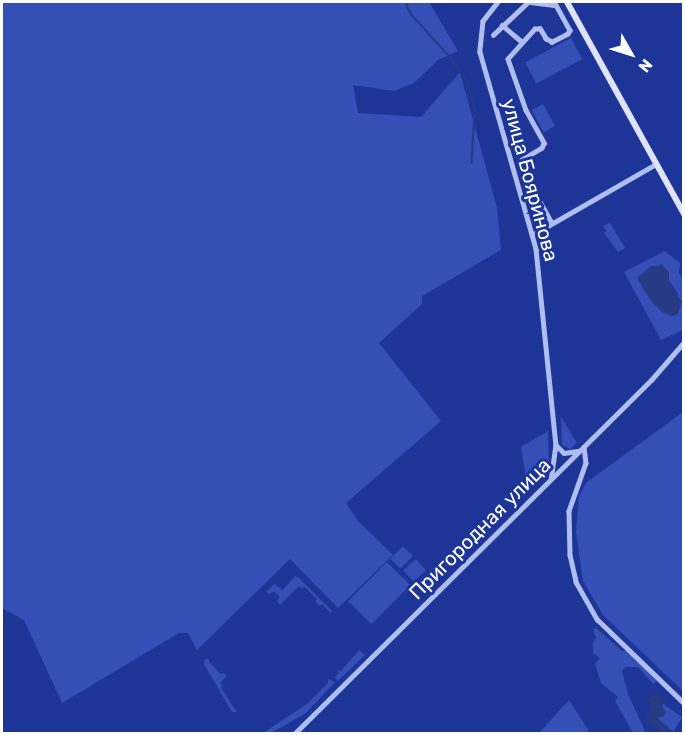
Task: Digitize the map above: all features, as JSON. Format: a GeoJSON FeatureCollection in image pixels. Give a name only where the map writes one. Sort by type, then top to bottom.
{"type":"FeatureCollection","features":[{"type":"Feature","properties":{"kind":"main road"},"geometry":{"type":"LineString","coordinates":[[567,2],[684,214]]}},
{"type":"Feature","properties":{"kind":"street","name":"улица Бояринова"},"geometry":{"type":"LineString","coordinates":[[498,2],[483,21],[480,52],[531,235],[543,302],[556,445],[550,480]]}},
{"type":"Feature","properties":{"kind":"street"},"geometry":{"type":"LineString","coordinates":[[493,35],[529,2],[556,5],[570,32],[552,42],[548,41],[540,28],[537,28],[509,56],[508,63],[526,110],[544,145],[521,161],[524,173],[552,223]]}},
{"type":"Feature","properties":{"kind":"street"},"geometry":{"type":"LineString","coordinates":[[502,25],[522,42]]}},
{"type":"Feature","properties":{"kind":"street"},"geometry":{"type":"LineString","coordinates":[[531,235],[656,164]]}},
{"type":"Feature","properties":{"kind":"street","name":"Пригородная улица"},"geometry":{"type":"LineString","coordinates":[[294,734],[651,380],[684,342]]}},
{"type":"Feature","properties":{"kind":"street"},"geometry":{"type":"LineString","coordinates":[[556,445],[564,453],[582,449],[586,463],[569,511],[570,555],[576,582],[597,619],[684,703]]}},
{"type":"Feature","properties":{"kind":"street"},"geometry":{"type":"LineString","coordinates":[[556,454],[562,463],[567,464]]}},
{"type":"Feature","properties":{"kind":"shaded area"},"geometry":{"type":"Polygon","coordinates":[[[2,2],[429,2],[458,51],[438,60],[414,83],[394,91],[353,85],[358,113],[421,117],[460,72],[497,208],[501,250],[422,296],[422,304],[379,343],[441,421],[346,503],[358,521],[393,555],[338,608],[290,559],[197,650],[188,633],[179,633],[62,703],[24,620],[2,608],[2,2]]]}},
{"type":"Feature","properties":{"kind":"shaded area"},"geometry":{"type":"Polygon","coordinates":[[[571,38],[582,59],[536,84],[525,62],[571,38]]]}},
{"type":"Feature","properties":{"kind":"shaded area"},"geometry":{"type":"Polygon","coordinates":[[[543,104],[555,126],[544,132],[532,110],[543,104]]]}},
{"type":"Feature","properties":{"kind":"shaded area"},"geometry":{"type":"Polygon","coordinates":[[[610,223],[625,248],[618,252],[604,233],[606,231],[603,226],[610,223]]]}},
{"type":"Feature","properties":{"kind":"shaded area"},"geometry":{"type":"Polygon","coordinates":[[[665,251],[680,263],[679,273],[683,279],[683,330],[661,340],[624,272],[665,251]],[[650,266],[641,285],[653,303],[678,294],[659,266],[650,266]]]}},
{"type":"Feature","properties":{"kind":"shaded area"},"geometry":{"type":"Polygon","coordinates":[[[661,264],[669,272],[669,282],[682,302],[678,314],[672,316],[662,312],[653,303],[637,278],[651,266],[661,264]]]}},
{"type":"Feature","properties":{"kind":"shaded area"},"geometry":{"type":"Polygon","coordinates":[[[683,412],[683,691],[603,615],[583,581],[576,533],[579,496],[587,482],[683,412]]]}},
{"type":"Feature","properties":{"kind":"shaded area"},"geometry":{"type":"Polygon","coordinates":[[[561,417],[577,443],[570,449],[562,445],[561,417]]]}},
{"type":"Feature","properties":{"kind":"shaded area"},"geometry":{"type":"Polygon","coordinates":[[[548,431],[549,470],[528,491],[521,447],[548,431]]]}},
{"type":"Feature","properties":{"kind":"shaded area"},"geometry":{"type":"Polygon","coordinates":[[[403,546],[413,556],[400,569],[390,559],[403,546]]]}},
{"type":"Feature","properties":{"kind":"shaded area"},"geometry":{"type":"Polygon","coordinates":[[[416,559],[426,570],[413,582],[403,570],[416,559]]]}},
{"type":"Feature","properties":{"kind":"shaded area"},"geometry":{"type":"Polygon","coordinates":[[[387,562],[410,585],[371,624],[348,601],[387,562]]]}},
{"type":"Feature","properties":{"kind":"shaded area"},"geometry":{"type":"Polygon","coordinates":[[[295,576],[332,611],[331,613],[315,601],[317,599],[304,586],[302,589],[299,586],[280,605],[277,601],[280,597],[274,591],[270,594],[266,592],[274,584],[283,590],[295,576]]]}},
{"type":"Feature","properties":{"kind":"shaded area"},"geometry":{"type":"Polygon","coordinates":[[[596,628],[622,651],[627,651],[657,681],[653,684],[638,667],[625,667],[622,671],[628,694],[646,733],[633,733],[615,701],[618,697],[601,683],[595,664],[600,658],[593,653],[593,642],[596,638],[593,629],[596,628]]]}},
{"type":"Feature","properties":{"kind":"shaded area"},"geometry":{"type":"Polygon","coordinates":[[[359,650],[365,655],[338,681],[335,677],[339,673],[337,670],[341,671],[359,650]]]}},
{"type":"Feature","properties":{"kind":"shaded area"},"geometry":{"type":"Polygon","coordinates":[[[205,659],[209,659],[209,662],[221,674],[227,676],[220,683],[223,686],[221,688],[237,712],[232,712],[204,664],[205,659]]]}},
{"type":"Feature","properties":{"kind":"shaded area"},"geometry":{"type":"Polygon","coordinates":[[[328,679],[335,682],[306,713],[271,733],[263,733],[307,704],[328,683],[328,679]]]}},
{"type":"Feature","properties":{"kind":"shaded area"},"geometry":{"type":"Polygon","coordinates":[[[659,694],[667,702],[660,704],[666,712],[664,716],[657,718],[669,728],[666,733],[660,732],[646,721],[651,705],[646,698],[659,694]]]}},
{"type":"Feature","properties":{"kind":"shaded area"},"geometry":{"type":"Polygon","coordinates":[[[569,700],[589,731],[587,733],[539,733],[569,700]]]}},
{"type":"Feature","properties":{"kind":"shaded area"},"geometry":{"type":"Polygon","coordinates":[[[662,703],[682,717],[674,731],[666,728],[657,717],[663,711],[662,703]]]}},
{"type":"Feature","properties":{"kind":"waterway"},"geometry":{"type":"LineString","coordinates":[[408,2],[407,6],[412,15],[451,58],[468,82],[475,111],[472,163]]}}]}
